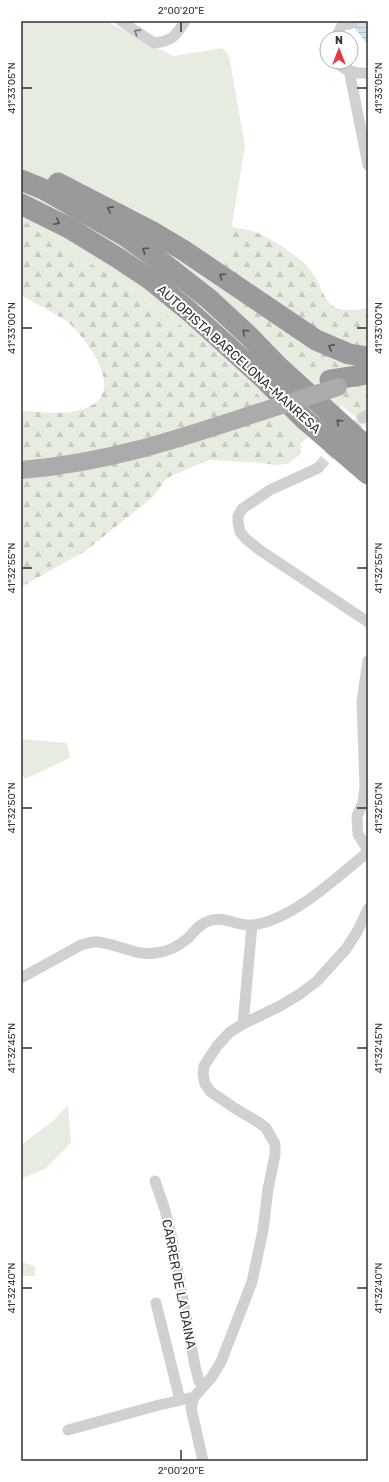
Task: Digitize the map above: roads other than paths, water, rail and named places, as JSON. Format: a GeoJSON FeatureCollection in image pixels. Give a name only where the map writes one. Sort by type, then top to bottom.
{"type":"FeatureCollection","features":[{"type":"Feature","properties":{"kind":"highway"},"geometry":{"type":"LineString","coordinates":[[21,170],[37,174],[56,182],[151,231],[183,250],[316,340],[349,354],[368,357]]}},
{"type":"Feature","properties":{"kind":"highway"},"geometry":{"type":"LineString","coordinates":[[21,180],[43,189],[125,236],[163,263],[209,299],[249,336],[278,366],[368,448]]}},
{"type":"Feature","properties":{"kind":"highway","name":"AUTOPISTA BARCELONA-MANRESA"},"geometry":{"type":"LineString","coordinates":[[21,204],[69,228],[118,258],[150,280],[190,311],[263,378],[304,419],[368,474]]}},
{"type":"Feature","properties":{"kind":"highway"},"geometry":{"type":"LineString","coordinates":[[334,383],[368,374]]}},
{"type":"Feature","properties":{"kind":"main road"},"geometry":{"type":"LineString","coordinates":[[21,462],[64,457],[122,446],[188,428],[257,408],[334,383],[368,367]]}},
{"type":"Feature","properties":{"kind":"main road"},"geometry":{"type":"LineString","coordinates":[[334,383],[368,379]]}},
{"type":"Feature","properties":{"kind":"main road"},"geometry":{"type":"LineString","coordinates":[[21,470],[71,465],[124,454],[174,441],[257,408]]}},
{"type":"Feature","properties":{"kind":"street"},"geometry":{"type":"LineString","coordinates":[[121,21],[154,43],[174,37],[185,21]]}},
{"type":"Feature","properties":{"kind":"street"},"geometry":{"type":"LineString","coordinates":[[349,70],[359,74],[368,73]]}},
{"type":"Feature","properties":{"kind":"street"},"geometry":{"type":"LineString","coordinates":[[349,70],[368,165]]}},
{"type":"Feature","properties":{"kind":"street"},"geometry":{"type":"LineString","coordinates":[[318,468],[270,490],[242,509],[238,516],[240,532],[261,551],[368,622]]}},
{"type":"Feature","properties":{"kind":"street"},"geometry":{"type":"LineString","coordinates":[[21,978],[80,945],[98,942],[134,951],[153,953],[176,946],[187,939],[201,924],[213,919],[252,925],[286,914],[306,901],[368,851],[358,834],[357,816],[363,802],[365,787],[362,701],[368,661]]}},
{"type":"Feature","properties":{"kind":"street"},"geometry":{"type":"LineString","coordinates":[[203,1461],[191,1408],[194,1397],[211,1378],[221,1362],[252,1282],[263,1230],[268,1189],[275,1155],[275,1144],[266,1128],[211,1092],[205,1084],[203,1075],[204,1066],[217,1046],[230,1032],[280,1006],[300,994],[317,981],[346,949],[368,909]]}},
{"type":"Feature","properties":{"kind":"street"},"geometry":{"type":"LineString","coordinates":[[243,1024],[252,925]]}},
{"type":"Feature","properties":{"kind":"street","name":"CARRER DE LA DAINA"},"geometry":{"type":"LineString","coordinates":[[155,1181],[171,1234],[195,1366],[199,1381],[204,1385]]}},
{"type":"Feature","properties":{"kind":"street"},"geometry":{"type":"LineString","coordinates":[[156,1303],[180,1400]]}},
{"type":"Feature","properties":{"kind":"street"},"geometry":{"type":"LineString","coordinates":[[68,1430],[194,1397]]}},
{"type":"Feature","properties":{"kind":"water"},"geometry":{"type":"Polygon","coordinates":[[[349,21],[368,21],[368,45],[359,34],[359,30],[356,30],[349,21]]]}},
{"type":"Feature","properties":{"kind":"tunnel"},"geometry":{"type":"LineString","coordinates":[[318,468],[362,418]]}}]}
